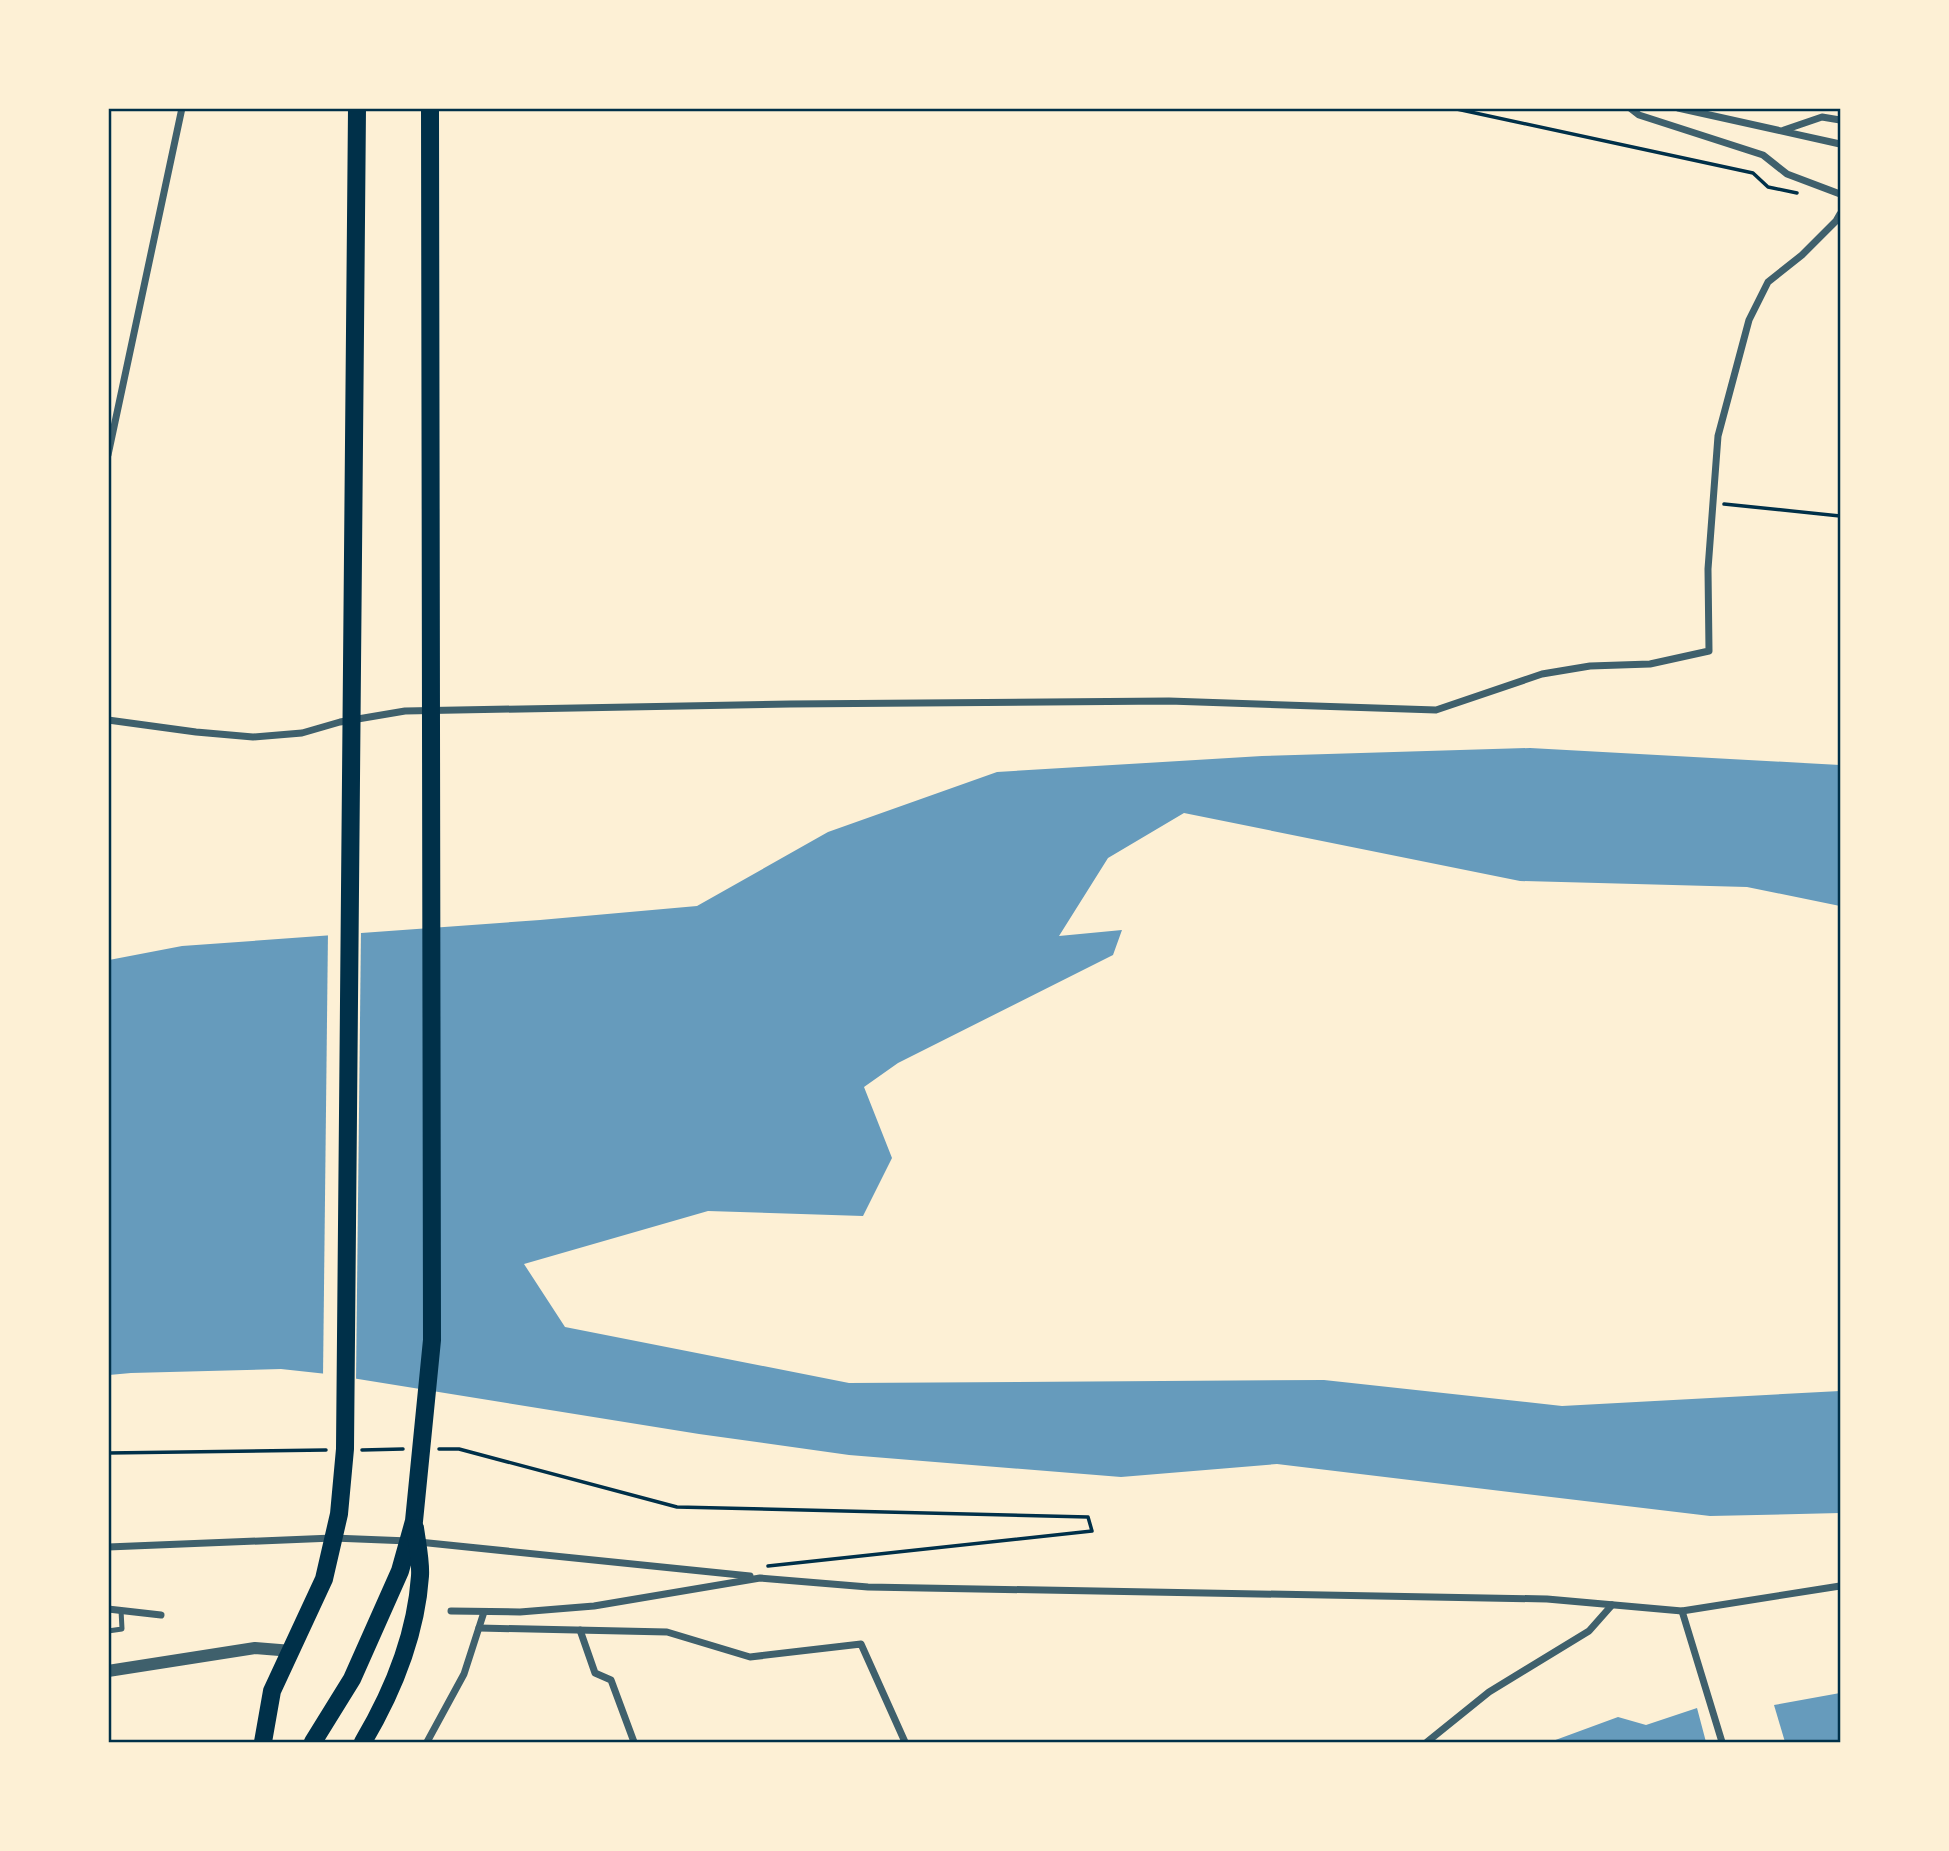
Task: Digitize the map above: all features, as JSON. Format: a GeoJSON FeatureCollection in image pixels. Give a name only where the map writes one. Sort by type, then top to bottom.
{"type":"FeatureCollection","features":[{"type":"Feature","properties":{"kind":"highway"},"geometry":{"type":"LineString","coordinates":[[263,1742],[272,1691],[324,1579],[339,1514],[345,1449],[356,108]]}},
{"type":"Feature","properties":{"kind":"highway"},"geometry":{"type":"LineString","coordinates":[[363,1742],[383,1708],[409,1638],[420,1575],[413,1541],[414,1521],[432,1340],[430,108]]}},
{"type":"Feature","properties":{"kind":"highway"},"geometry":{"type":"LineString","coordinates":[[313,1742],[352,1679],[413,1541]]}},
{"type":"Feature","properties":{"kind":"street"},"geometry":{"type":"LineString","coordinates":[[108,455],[182,108]]}},
{"type":"Feature","properties":{"kind":"street"},"geometry":{"type":"LineString","coordinates":[[1630,108],[1639,115],[1763,155],[1787,174],[1840,194]]}},
{"type":"Feature","properties":{"kind":"street"},"geometry":{"type":"LineString","coordinates":[[1678,108],[1840,144]]}},
{"type":"Feature","properties":{"kind":"street"},"geometry":{"type":"LineString","coordinates":[[1783,131],[1822,117],[1840,120]]}},
{"type":"Feature","properties":{"kind":"street"},"geometry":{"type":"LineString","coordinates":[[108,720],[253,737],[302,733],[340,722],[405,711],[1155,701],[1436,710],[1542,674],[1590,666],[1650,664],[1709,651],[1708,569],[1718,436],[1749,320],[1768,282],[1802,255],[1840,214]]}},
{"type":"Feature","properties":{"kind":"street"},"geometry":{"type":"LineString","coordinates":[[108,1548],[333,1538],[413,1541],[868,1587],[1547,1599],[1682,1611],[1840,1586]]}},
{"type":"Feature","properties":{"kind":"street"},"geometry":{"type":"LineString","coordinates":[[451,1611],[520,1612],[594,1606],[765,1578]]}},
{"type":"Feature","properties":{"kind":"street"},"geometry":{"type":"LineString","coordinates":[[1427,1742],[1489,1692],[1589,1631],[1612,1605]]}},
{"type":"Feature","properties":{"kind":"street"},"geometry":{"type":"LineString","coordinates":[[108,1609],[161,1615]]}},
{"type":"Feature","properties":{"kind":"street"},"geometry":{"type":"LineString","coordinates":[[1682,1611],[1722,1742]]}},
{"type":"Feature","properties":{"kind":"street"},"geometry":{"type":"LineString","coordinates":[[427,1742],[464,1674],[484,1612]]}},
{"type":"Feature","properties":{"kind":"street"},"geometry":{"type":"LineString","coordinates":[[479,1628],[667,1632],[750,1657],[861,1644],[905,1742]]}},
{"type":"Feature","properties":{"kind":"street"},"geometry":{"type":"LineString","coordinates":[[580,1630],[594,1673],[611,1680],[635,1742]]}},
{"type":"Feature","properties":{"kind":"street"},"geometry":{"type":"LineString","coordinates":[[108,1671],[255,1648],[292,1651]]}},
{"type":"Feature","properties":{"kind":"lane"},"geometry":{"type":"LineString","coordinates":[[108,1631],[122,1629],[121,1611]]}},
{"type":"Feature","properties":{"kind":"path"},"geometry":{"type":"LineString","coordinates":[[1452,108],[1753,173],[1768,187],[1804,194]]}},
{"type":"Feature","properties":{"kind":"path"},"geometry":{"type":"LineString","coordinates":[[1712,502],[1840,516]]}},
{"type":"Feature","properties":{"kind":"path"},"geometry":{"type":"LineString","coordinates":[[432,1449],[459,1448],[677,1507],[1088,1517],[1091,1531],[769,1564],[765,1578]]}},
{"type":"Feature","properties":{"kind":"path"},"geometry":{"type":"LineString","coordinates":[[351,1450],[405,1449]]}},
{"type":"Feature","properties":{"kind":"path"},"geometry":{"type":"LineString","coordinates":[[108,1453],[338,1450]]}},
{"type":"Feature","properties":{"kind":"water"},"geometry":{"type":"Polygon","coordinates":[[[1530,748],[1840,765],[1840,906],[1747,887],[1520,881],[1184,813],[1108,858],[1059,936],[1122,930],[1113,955],[898,1063],[864,1087],[892,1158],[863,1216],[708,1211],[524,1264],[565,1327],[849,1383],[1324,1380],[1562,1406],[1840,1391],[1840,1513],[1710,1516],[1277,1464],[1121,1477],[849,1455],[281,1369],[109,1375],[109,960],[182,946],[697,906],[828,832],[997,772],[1262,756],[1530,748]]]}},
{"type":"Feature","properties":{"kind":"water"},"geometry":{"type":"Polygon","coordinates":[[[1840,1693],[1840,1742],[1785,1742],[1774,1705],[1840,1693]]]}},
{"type":"Feature","properties":{"kind":"water"},"geometry":{"type":"Polygon","coordinates":[[[1697,1708],[1706,1742],[1550,1742],[1618,1717],[1646,1725],[1697,1708]]]}},
{"type":"Feature","properties":{"kind":"pier"},"geometry":{"type":"Polygon","coordinates":[[[361,929],[356,1382],[323,1377],[328,931],[361,929]]]}}]}
